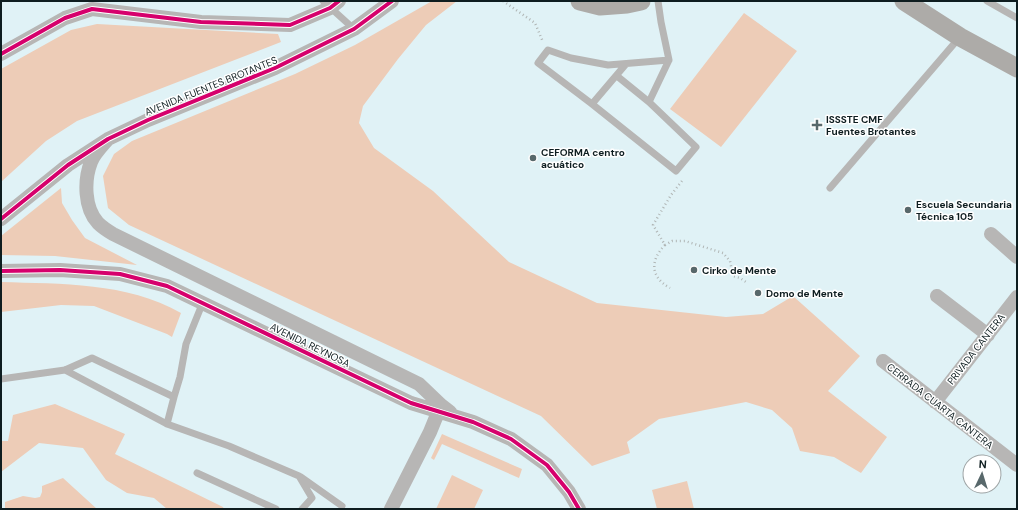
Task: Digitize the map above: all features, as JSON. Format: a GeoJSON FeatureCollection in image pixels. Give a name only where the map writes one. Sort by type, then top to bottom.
{"type":"FeatureCollection","features":[{"type":"Feature","properties":{"kind":"street","name":"AVENIDA FUENTES BROTANTES"},"geometry":{"type":"LineString","coordinates":[[1,219],[68,165],[108,139],[148,120],[275,68],[354,29],[392,1]]}},
{"type":"Feature","properties":{"kind":"street"},"geometry":{"type":"LineString","coordinates":[[580,1],[600,6],[627,4],[641,1]]}},
{"type":"Feature","properties":{"kind":"street"},"geometry":{"type":"LineString","coordinates":[[904,1],[960,36],[1017,68]]}},
{"type":"Feature","properties":{"kind":"street"},"geometry":{"type":"LineString","coordinates":[[1,54],[65,18],[92,9],[201,22],[290,25],[330,3]]}},
{"type":"Feature","properties":{"kind":"street","name":"AVENIDA REYNOSA"},"geometry":{"type":"LineString","coordinates":[[108,139],[91,161],[87,176],[86,192],[89,208],[97,222],[113,234],[419,384],[440,408]]}},
{"type":"Feature","properties":{"kind":"street"},"geometry":{"type":"LineString","coordinates":[[991,234],[1017,257]]}},
{"type":"Feature","properties":{"kind":"street","name":"AVENIDA REYNOSA"},"geometry":{"type":"LineString","coordinates":[[1,271],[60,270],[120,274],[167,286],[412,403],[440,408],[511,439],[547,465],[570,492],[579,509]]}},
{"type":"Feature","properties":{"kind":"street"},"geometry":{"type":"LineString","coordinates":[[937,296],[988,335]]}},
{"type":"Feature","properties":{"kind":"street","name":"PRIVADA CANTERA"},"geometry":{"type":"LineString","coordinates":[[935,402],[1017,297]]}},
{"type":"Feature","properties":{"kind":"street","name":"CERRADA CUARTA CANTERA"},"geometry":{"type":"LineString","coordinates":[[883,361],[1017,465]]}},
{"type":"Feature","properties":{"kind":"street"},"geometry":{"type":"LineString","coordinates":[[390,509],[430,432],[440,408]]}},
{"type":"Feature","properties":{"kind":"lane"},"geometry":{"type":"LineString","coordinates":[[649,102],[669,60],[658,1]]}},
{"type":"Feature","properties":{"kind":"lane"},"geometry":{"type":"LineString","coordinates":[[987,1],[1017,18]]}},
{"type":"Feature","properties":{"kind":"lane"},"geometry":{"type":"LineString","coordinates":[[330,3],[354,29]]}},
{"type":"Feature","properties":{"kind":"lane"},"geometry":{"type":"LineString","coordinates":[[830,188],[947,54],[960,36]]}},
{"type":"Feature","properties":{"kind":"lane"},"geometry":{"type":"LineString","coordinates":[[616,76],[649,102],[696,147],[676,171],[538,63],[548,50],[571,58],[608,65],[669,60]]}},
{"type":"Feature","properties":{"kind":"lane"},"geometry":{"type":"LineString","coordinates":[[592,104],[626,64]]}},
{"type":"Feature","properties":{"kind":"lane"},"geometry":{"type":"LineString","coordinates":[[168,424],[180,377],[186,344],[203,302]]}},
{"type":"Feature","properties":{"kind":"lane"},"geometry":{"type":"LineString","coordinates":[[1,379],[65,370],[92,358],[174,397]]}},
{"type":"Feature","properties":{"kind":"lane"},"geometry":{"type":"LineString","coordinates":[[65,370],[168,424],[229,446],[299,476],[342,506]]}},
{"type":"Feature","properties":{"kind":"lane"},"geometry":{"type":"LineString","coordinates":[[197,473],[276,509]]}},
{"type":"Feature","properties":{"kind":"lane"},"geometry":{"type":"LineString","coordinates":[[299,476],[312,498],[302,509]]}},
{"type":"Feature","properties":{"kind":"path"},"geometry":{"type":"LineString","coordinates":[[503,1],[535,23],[541,40],[548,50]]}},
{"type":"Feature","properties":{"kind":"path"},"geometry":{"type":"LineString","coordinates":[[665,245],[653,225],[671,195],[685,179],[676,171]]}},
{"type":"Feature","properties":{"kind":"path"},"geometry":{"type":"LineString","coordinates":[[670,288],[659,280],[656,274],[655,259],[658,252],[672,241],[685,241],[723,253],[730,261],[732,276],[740,278],[746,282]]}},
{"type":"Feature","properties":{"kind":"shaded area"},"geometry":{"type":"Polygon","coordinates":[[[432,1],[457,1],[426,25],[398,59],[363,106],[359,123],[374,148],[433,191],[509,262],[597,303],[726,317],[763,314],[793,296],[860,356],[828,391],[887,437],[861,473],[834,457],[800,451],[792,428],[772,410],[746,402],[659,419],[627,442],[630,453],[592,466],[541,416],[129,225],[108,208],[103,176],[114,154],[132,141],[295,74],[355,45],[432,1]]]}},
{"type":"Feature","properties":{"kind":"shaded area"},"geometry":{"type":"Polygon","coordinates":[[[744,13],[797,51],[721,147],[670,109],[744,13]]]}},
{"type":"Feature","properties":{"kind":"shaded area"},"geometry":{"type":"Polygon","coordinates":[[[97,24],[278,34],[281,42],[77,121],[46,141],[1,182],[1,69],[71,30],[97,24]]]}},
{"type":"Feature","properties":{"kind":"shaded area"},"geometry":{"type":"Polygon","coordinates":[[[61,188],[62,203],[85,238],[137,265],[55,256],[1,255],[1,236],[61,188]]]}},
{"type":"Feature","properties":{"kind":"shaded area"},"geometry":{"type":"Polygon","coordinates":[[[1,282],[47,283],[116,290],[138,295],[181,313],[172,337],[94,306],[61,305],[1,312],[1,282]]]}},
{"type":"Feature","properties":{"kind":"shaded area"},"geometry":{"type":"Polygon","coordinates":[[[55,404],[125,434],[115,454],[223,507],[224,509],[167,509],[154,498],[127,493],[106,480],[83,448],[39,443],[1,472],[1,441],[8,441],[13,415],[55,404]]]}},
{"type":"Feature","properties":{"kind":"shaded area"},"geometry":{"type":"Polygon","coordinates":[[[442,434],[522,469],[519,478],[442,444],[434,460],[431,458],[442,434]]]}},
{"type":"Feature","properties":{"kind":"shaded area"},"geometry":{"type":"Polygon","coordinates":[[[452,475],[483,490],[474,509],[436,509],[452,475]]]}},
{"type":"Feature","properties":{"kind":"shaded area"},"geometry":{"type":"Polygon","coordinates":[[[63,478],[97,509],[5,509],[5,502],[23,496],[35,498],[40,497],[42,486],[63,478]]]}},
{"type":"Feature","properties":{"kind":"shaded area"},"geometry":{"type":"Polygon","coordinates":[[[687,481],[694,509],[657,509],[652,490],[687,481]]]}},
{"type":"Feature","properties":{"kind":"cycle path"},"geometry":{"type":"LineString","coordinates":[[1,54],[65,18],[92,9],[201,22],[290,25],[330,8],[339,1]]}},
{"type":"Feature","properties":{"kind":"cycle path"},"geometry":{"type":"LineString","coordinates":[[1,219],[68,165],[108,139],[148,120],[275,68],[354,29],[392,1]]}},
{"type":"Feature","properties":{"kind":"cycle path"},"geometry":{"type":"LineString","coordinates":[[1,271],[60,270],[120,274],[167,286],[411,403],[473,422],[511,439],[547,465],[569,492],[579,509]]}},
{"type":"Feature","properties":{"kind":"place","name":"ISSSTE CMF Fuentes Brotantes"},"geometry":{"type":"Point","coordinates":[817,125]}},
{"type":"Feature","properties":{"kind":"place","name":"CEFORMA centro acuático"},"geometry":{"type":"Point","coordinates":[533,158]}},
{"type":"Feature","properties":{"kind":"place","name":"Escuela Secundaria Técnica 105"},"geometry":{"type":"Point","coordinates":[908,210]}},
{"type":"Feature","properties":{"kind":"place","name":"Cirko de Mente"},"geometry":{"type":"Point","coordinates":[694,270]}},
{"type":"Feature","properties":{"kind":"place","name":"Domo de Mente"},"geometry":{"type":"Point","coordinates":[758,293]}}]}
